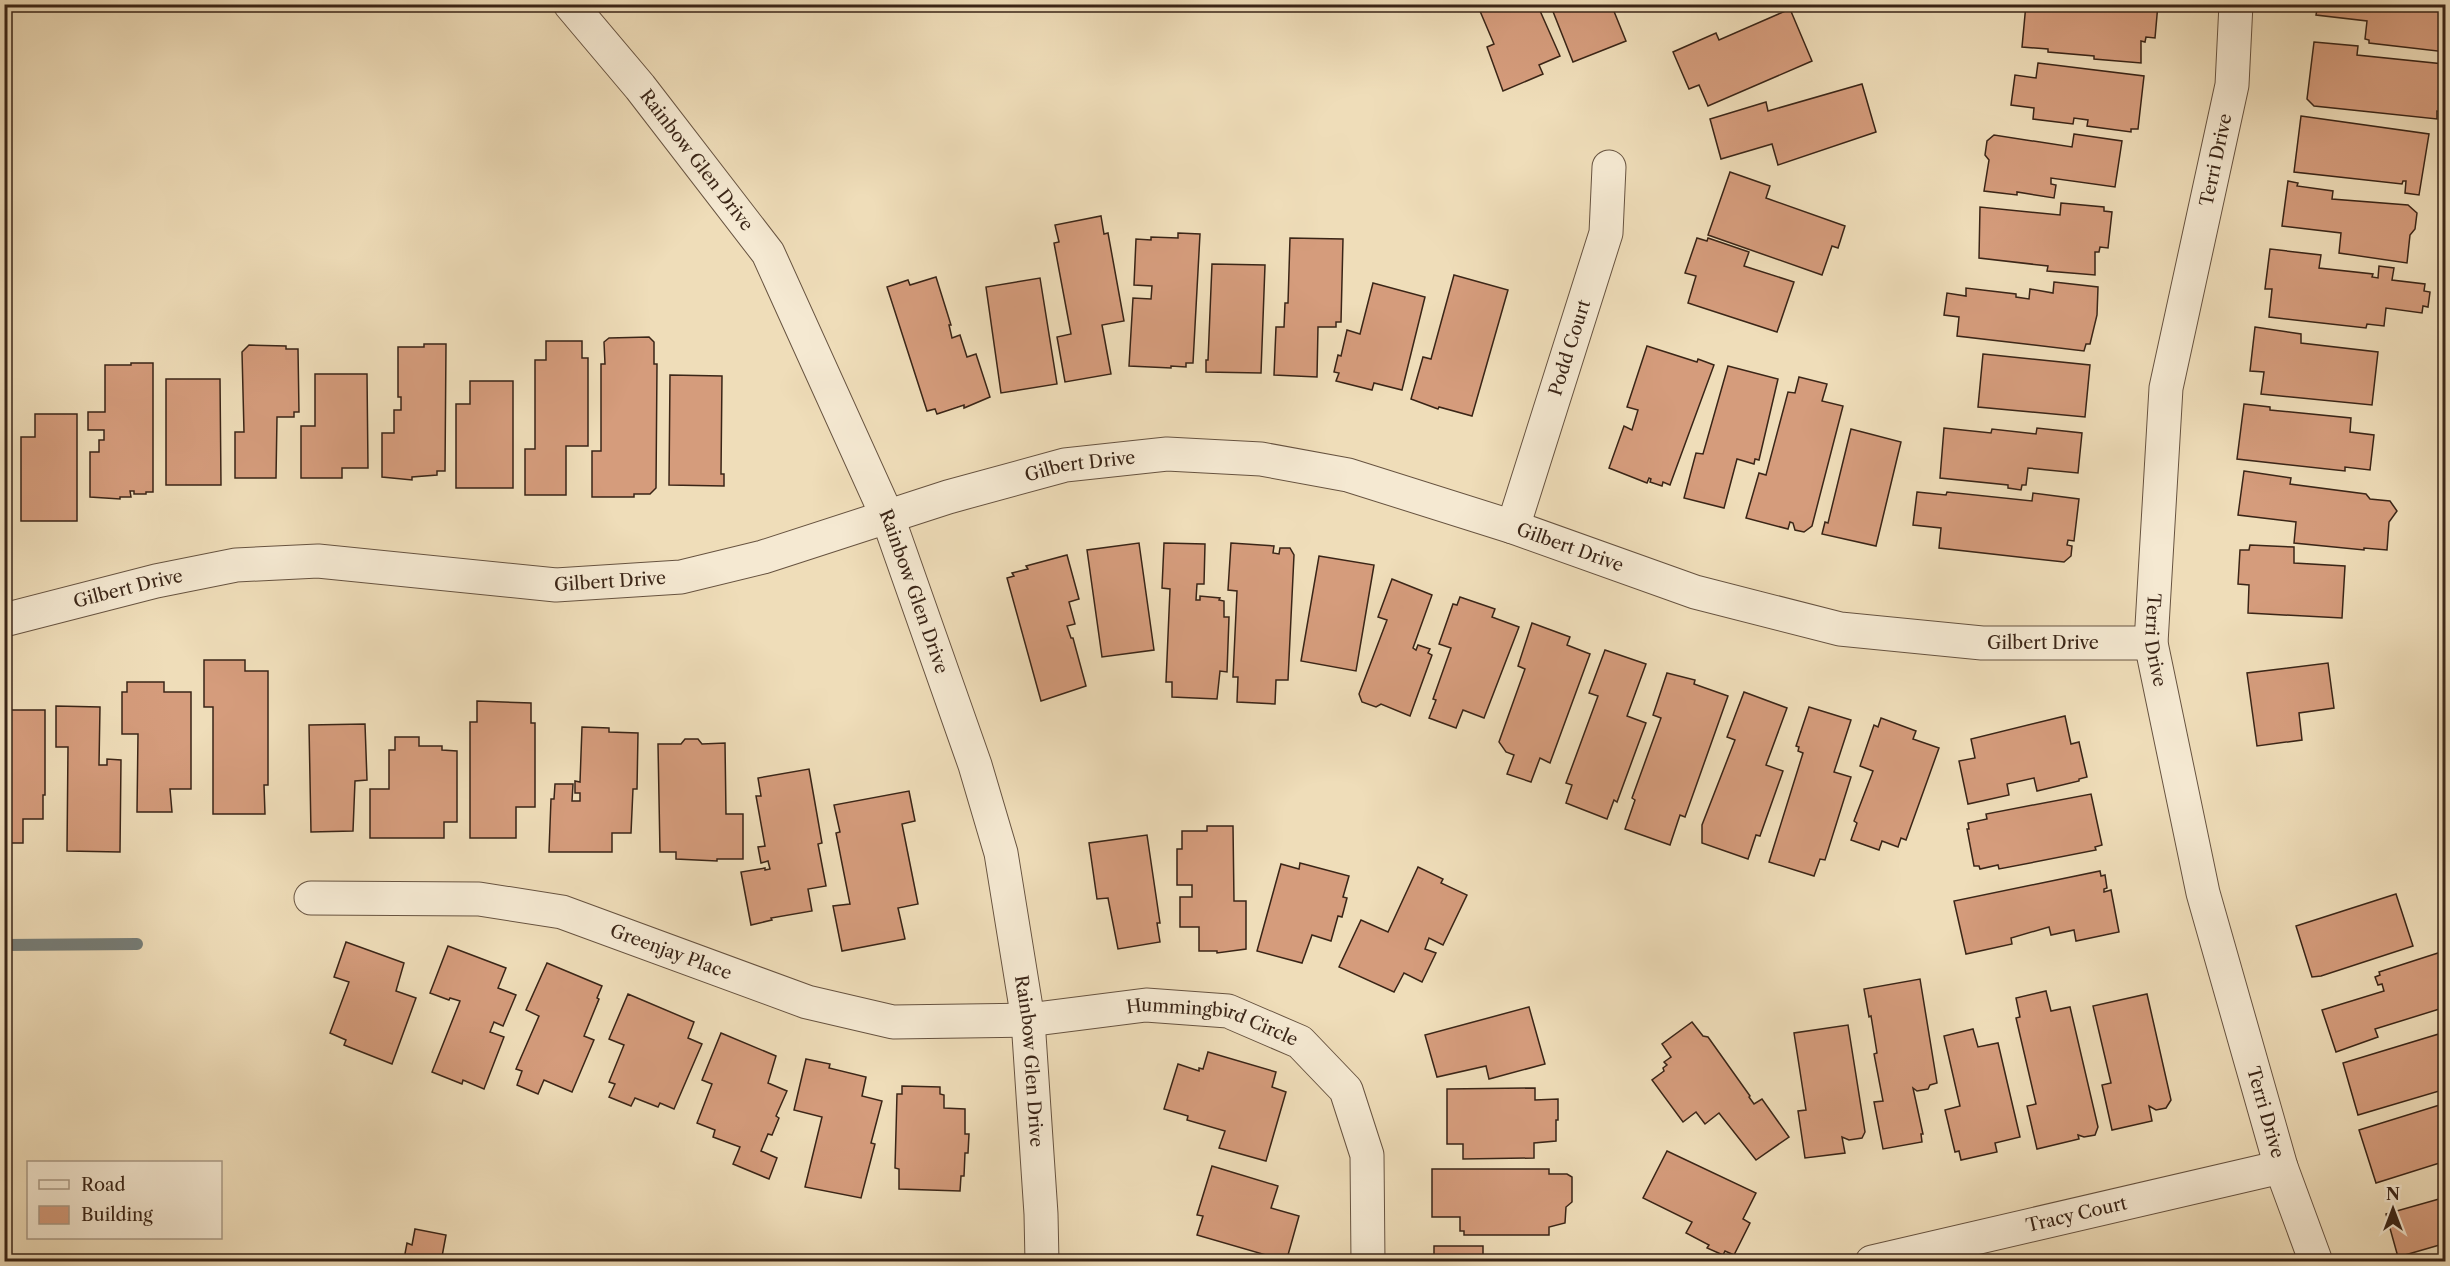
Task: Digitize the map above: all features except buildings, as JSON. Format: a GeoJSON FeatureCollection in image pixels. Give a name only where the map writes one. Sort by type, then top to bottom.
{"type":"FeatureCollection","features":[{"type":"Feature","properties":{"kind":"street","name":"Rainbow Glen Drive"},"geometry":{"type":"LineString","coordinates":[[570,4],[640,87],[768,253],[888,518],[975,765],[1001,853],[1028,1020],[1042,1262]]}},
{"type":"Feature","properties":{"kind":"street","name":"Terri Drive"},"geometry":{"type":"LineString","coordinates":[[2236,4],[2232,85],[2166,388],[2151,643],[2203,893],[2281,1167],[2316,1262]]}},
{"type":"Feature","properties":{"kind":"street","name":"Podd Court"},"geometry":{"type":"LineString","coordinates":[[1513,527],[1606,233],[1609,167]]}},
{"type":"Feature","properties":{"kind":"street","name":"Gilbert Drive"},"geometry":{"type":"LineString","coordinates":[[4,620],[156,581],[236,565],[318,561],[556,585],[681,577],[763,557],[948,497],[1065,465],[1167,454],[1261,459],[1348,476],[1513,527],[1695,592],[1840,629],[1982,642],[2151,643]]}},
{"type":"Feature","properties":{"kind":"street","name":"Greenjay Place"},"geometry":{"type":"LineString","coordinates":[[311,898],[479,899],[562,912],[807,1002],[893,1022],[1028,1020]]}},
{"type":"Feature","properties":{"kind":"street","name":"Hummingbird Circle"},"geometry":{"type":"LineString","coordinates":[[1028,1020],[1146,1005],[1228,1011],[1300,1042],[1346,1090],[1367,1155],[1368,1262]]}},
{"type":"Feature","properties":{"kind":"street","name":"Tracy Court"},"geometry":{"type":"LineString","coordinates":[[1872,1262],[2281,1167]]}},
{"type":"Feature","properties":{"kind":"waterway"},"geometry":{"type":"LineString","coordinates":[[4,945],[137,944]]}}]}
